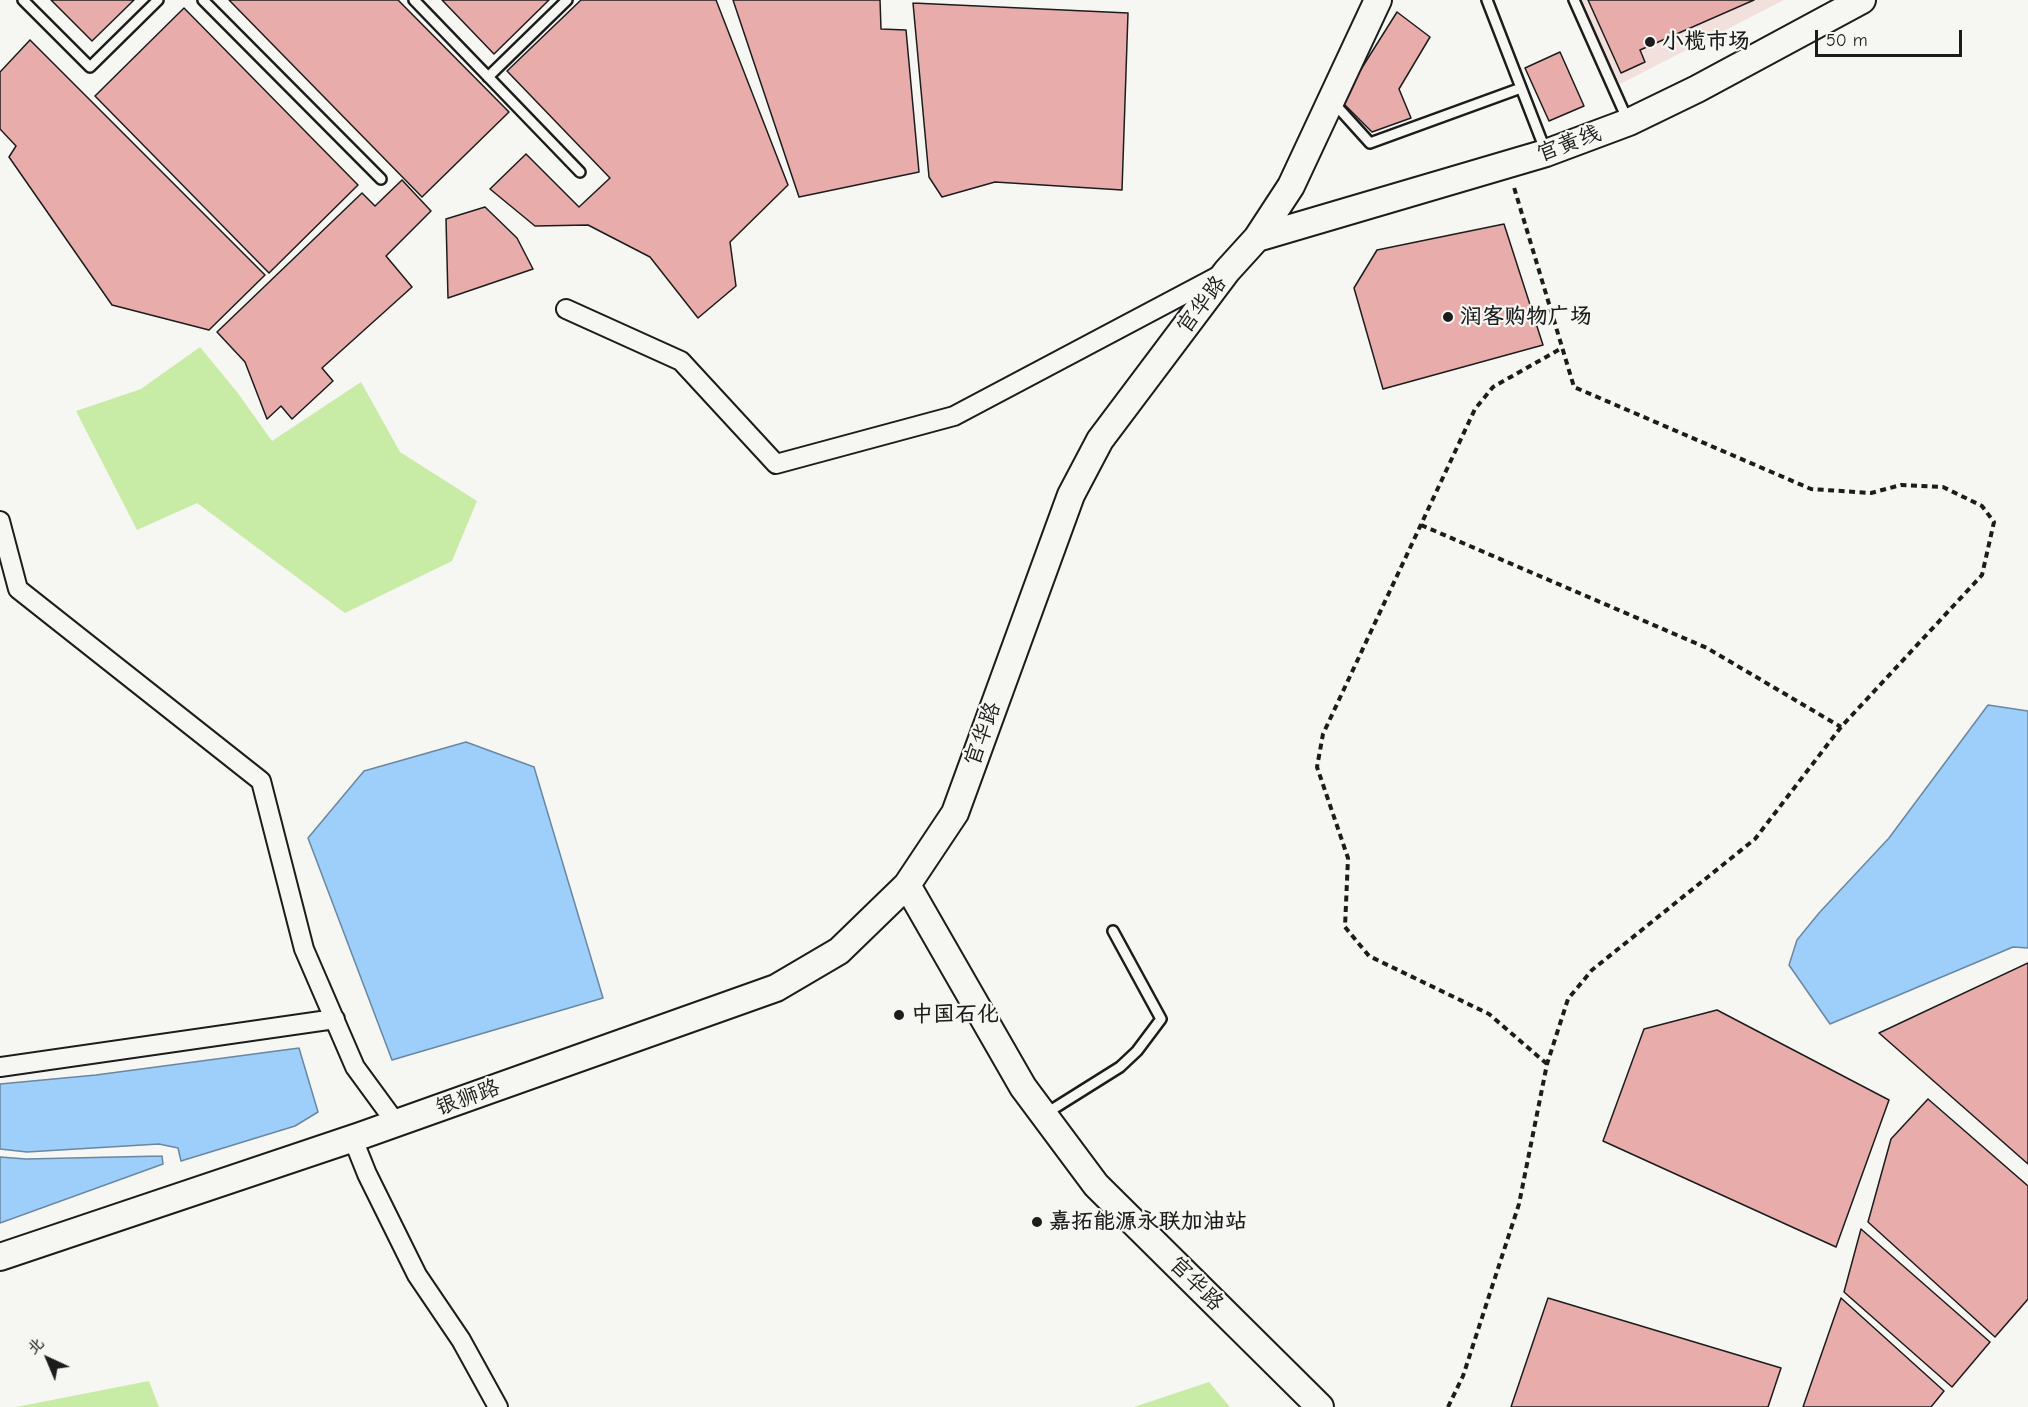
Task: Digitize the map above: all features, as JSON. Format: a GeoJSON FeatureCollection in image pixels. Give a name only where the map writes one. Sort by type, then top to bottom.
{"type":"FeatureCollection","features":[{"type":"Feature","properties":{"kind":"main road","name":"官华路"},"geometry":{"type":"LineString","coordinates":[[1320,1407],[1096,1185],[1023,1087],[908,885],[955,813],[1071,495],[1100,440],[1227,271],[1257,238],[1291,186],[1378,0]]}},
{"type":"Feature","properties":{"kind":"main road","name":"官黄线"},"geometry":{"type":"LineString","coordinates":[[1257,238],[1546,153],[1629,122],[1862,0]]}},
{"type":"Feature","properties":{"kind":"main road","name":"银狮路"},"geometry":{"type":"LineString","coordinates":[[0,1257],[353,1139],[776,988],[839,951],[908,885]]}},
{"type":"Feature","properties":{"kind":"street"},"geometry":{"type":"LineString","coordinates":[[566,309],[681,361],[776,464],[954,416],[1227,271]]}},
{"type":"Feature","properties":{"kind":"street"},"geometry":{"type":"LineString","coordinates":[[0,522],[18,589],[261,781],[304,949],[355,1067],[396,1124]]}},
{"type":"Feature","properties":{"kind":"street"},"geometry":{"type":"LineString","coordinates":[[0,1067],[335,1019]]}},
{"type":"Feature","properties":{"kind":"street"},"geometry":{"type":"LineString","coordinates":[[353,1139],[367,1174],[417,1275],[461,1340],[498,1407]]}},
{"type":"Feature","properties":{"kind":"lane"},"geometry":{"type":"LineString","coordinates":[[23,0],[90,67],[158,0]]}},
{"type":"Feature","properties":{"kind":"lane"},"geometry":{"type":"LineString","coordinates":[[203,0],[381,179]]}},
{"type":"Feature","properties":{"kind":"lane"},"geometry":{"type":"LineString","coordinates":[[414,0],[580,172]]}},
{"type":"Feature","properties":{"kind":"lane"},"geometry":{"type":"LineString","coordinates":[[488,77],[567,0]]}},
{"type":"Feature","properties":{"kind":"lane"},"geometry":{"type":"LineString","coordinates":[[1487,0],[1546,153]]}},
{"type":"Feature","properties":{"kind":"lane"},"geometry":{"type":"LineString","coordinates":[[1574,0],[1629,122]]}},
{"type":"Feature","properties":{"kind":"lane"},"geometry":{"type":"LineString","coordinates":[[1331,100],[1370,143],[1521,88]]}},
{"type":"Feature","properties":{"kind":"lane"},"geometry":{"type":"LineString","coordinates":[[1043,1115],[1120,1067],[1137,1051],[1161,1018],[1113,931]]}},
{"type":"Feature","properties":{"kind":"path"},"geometry":{"type":"LineString","coordinates":[[1448,1407],[1462,1376],[1519,1204],[1547,1064],[1568,999],[1592,969],[1755,839],[1841,727],[1982,575],[1994,522],[1982,506],[1942,487],[1901,484],[1871,493],[1811,489],[1574,387],[1507,165]]}},
{"type":"Feature","properties":{"kind":"path"},"geometry":{"type":"LineString","coordinates":[[1547,1064],[1489,1014],[1369,956],[1346,927],[1348,858],[1317,767],[1323,734],[1475,409],[1493,387],[1562,348]]}},
{"type":"Feature","properties":{"kind":"path"},"geometry":{"type":"LineString","coordinates":[[1421,525],[1707,648],[1841,727]]}},
{"type":"Feature","properties":{"kind":"shaded area","name":"小榄市场"},"geometry":{"type":"Polygon","coordinates":[[[1578,0],[1784,0],[1620,84],[1578,0]]]}},
{"type":"Feature","properties":{"kind":"green space"},"geometry":{"type":"Polygon","coordinates":[[[200,347],[237,392],[272,441],[361,382],[400,452],[477,501],[452,561],[345,613],[197,503],[137,530],[76,411],[141,389],[200,347]]]}},
{"type":"Feature","properties":{"kind":"green space"},"geometry":{"type":"Polygon","coordinates":[[[149,1381],[159,1407],[16,1407],[149,1381]]]}},
{"type":"Feature","properties":{"kind":"green space"},"geometry":{"type":"Polygon","coordinates":[[[1209,1382],[1230,1407],[1134,1407],[1209,1382]]]}},
{"type":"Feature","properties":{"kind":"water"},"geometry":{"type":"Polygon","coordinates":[[[1988,705],[2028,711],[2028,948],[2013,947],[1830,1024],[1789,965],[1797,940],[1889,838],[1988,705]]]}},
{"type":"Feature","properties":{"kind":"water"},"geometry":{"type":"Polygon","coordinates":[[[466,742],[534,767],[603,998],[392,1060],[308,838],[364,771],[466,742]]]}},
{"type":"Feature","properties":{"kind":"water"},"geometry":{"type":"Polygon","coordinates":[[[299,1048],[318,1112],[295,1126],[181,1161],[178,1148],[159,1144],[27,1152],[0,1149],[0,1084],[96,1075],[299,1048]]]}},
{"type":"Feature","properties":{"kind":"water"},"geometry":{"type":"Polygon","coordinates":[[[162,1156],[163,1164],[0,1223],[0,1157],[26,1159],[162,1156]]]}},
{"type":"Feature","properties":{"kind":"building"},"geometry":{"type":"Polygon","coordinates":[[[51,0],[134,0],[92,41],[51,0]]]}},
{"type":"Feature","properties":{"kind":"building"},"geometry":{"type":"Polygon","coordinates":[[[229,0],[398,0],[509,112],[422,197],[229,0]]]}},
{"type":"Feature","properties":{"kind":"building"},"geometry":{"type":"Polygon","coordinates":[[[442,0],[549,0],[494,54],[442,0]]]}},
{"type":"Feature","properties":{"kind":"building"},"geometry":{"type":"Polygon","coordinates":[[[581,0],[716,0],[788,185],[730,242],[736,286],[698,318],[650,257],[588,225],[535,226],[490,189],[526,154],[579,207],[610,178],[507,71],[581,0]]]}},
{"type":"Feature","properties":{"kind":"building"},"geometry":{"type":"Polygon","coordinates":[[[733,0],[880,0],[881,29],[906,30],[919,172],[799,197],[733,0]]]}},
{"type":"Feature","properties":{"kind":"building","name":"小榄市场"},"geometry":{"type":"Polygon","coordinates":[[[1588,0],[1754,0],[1640,50],[1645,62],[1621,73],[1588,0]]]}},
{"type":"Feature","properties":{"kind":"building"},"geometry":{"type":"Polygon","coordinates":[[[913,3],[1128,13],[1122,190],[995,182],[942,197],[929,177],[913,3]]]}},
{"type":"Feature","properties":{"kind":"building"},"geometry":{"type":"Polygon","coordinates":[[[184,8],[358,185],[269,273],[95,96],[184,8]]]}},
{"type":"Feature","properties":{"kind":"building"},"geometry":{"type":"Polygon","coordinates":[[[1397,12],[1430,37],[1399,89],[1411,118],[1372,132],[1341,101],[1397,12]]]}},
{"type":"Feature","properties":{"kind":"building"},"geometry":{"type":"Polygon","coordinates":[[[30,40],[265,275],[209,330],[112,305],[9,157],[16,146],[0,129],[0,72],[30,40]]]}},
{"type":"Feature","properties":{"kind":"building"},"geometry":{"type":"Polygon","coordinates":[[[1560,52],[1584,106],[1549,121],[1525,68],[1560,52]]]}},
{"type":"Feature","properties":{"kind":"building"},"geometry":{"type":"Polygon","coordinates":[[[402,180],[431,211],[386,256],[412,287],[322,368],[333,381],[292,419],[281,406],[267,419],[245,362],[217,332],[362,193],[375,206],[402,180]]]}},
{"type":"Feature","properties":{"kind":"building"},"geometry":{"type":"Polygon","coordinates":[[[485,207],[517,238],[533,269],[448,298],[446,219],[485,207]]]}},
{"type":"Feature","properties":{"kind":"building","name":"润客购物广场"},"geometry":{"type":"Polygon","coordinates":[[[1504,224],[1543,345],[1383,389],[1354,288],[1377,250],[1504,224]]]}},
{"type":"Feature","properties":{"kind":"building"},"geometry":{"type":"Polygon","coordinates":[[[2028,963],[2028,1164],[1879,1033],[2028,963]]]}},
{"type":"Feature","properties":{"kind":"building"},"geometry":{"type":"Polygon","coordinates":[[[1717,1010],[1889,1100],[1836,1247],[1603,1141],[1644,1029],[1717,1010]]]}},
{"type":"Feature","properties":{"kind":"building"},"geometry":{"type":"Polygon","coordinates":[[[1928,1099],[2028,1186],[2028,1299],[1995,1337],[1868,1222],[1891,1139],[1928,1099]]]}},
{"type":"Feature","properties":{"kind":"building"},"geometry":{"type":"Polygon","coordinates":[[[1861,1229],[1990,1342],[1952,1387],[1844,1292],[1861,1229]]]}},
{"type":"Feature","properties":{"kind":"building"},"geometry":{"type":"Polygon","coordinates":[[[1548,1298],[1781,1368],[1768,1407],[1511,1407],[1548,1298]]]}},
{"type":"Feature","properties":{"kind":"building"},"geometry":{"type":"Polygon","coordinates":[[[1841,1298],[1944,1391],[1931,1407],[1803,1407],[1841,1298]]]}},
{"type":"Feature","properties":{"kind":"place","name":"小榄市场"},"geometry":{"type":"Point","coordinates":[1650,42]}},
{"type":"Feature","properties":{"kind":"place","name":"润客购物广场"},"geometry":{"type":"Point","coordinates":[1448,317]}},
{"type":"Feature","properties":{"kind":"place","name":"中国石化"},"geometry":{"type":"Point","coordinates":[899,1015]}},
{"type":"Feature","properties":{"kind":"place","name":"嘉拓能源永联加油站"},"geometry":{"type":"Point","coordinates":[1037,1222]}}]}
